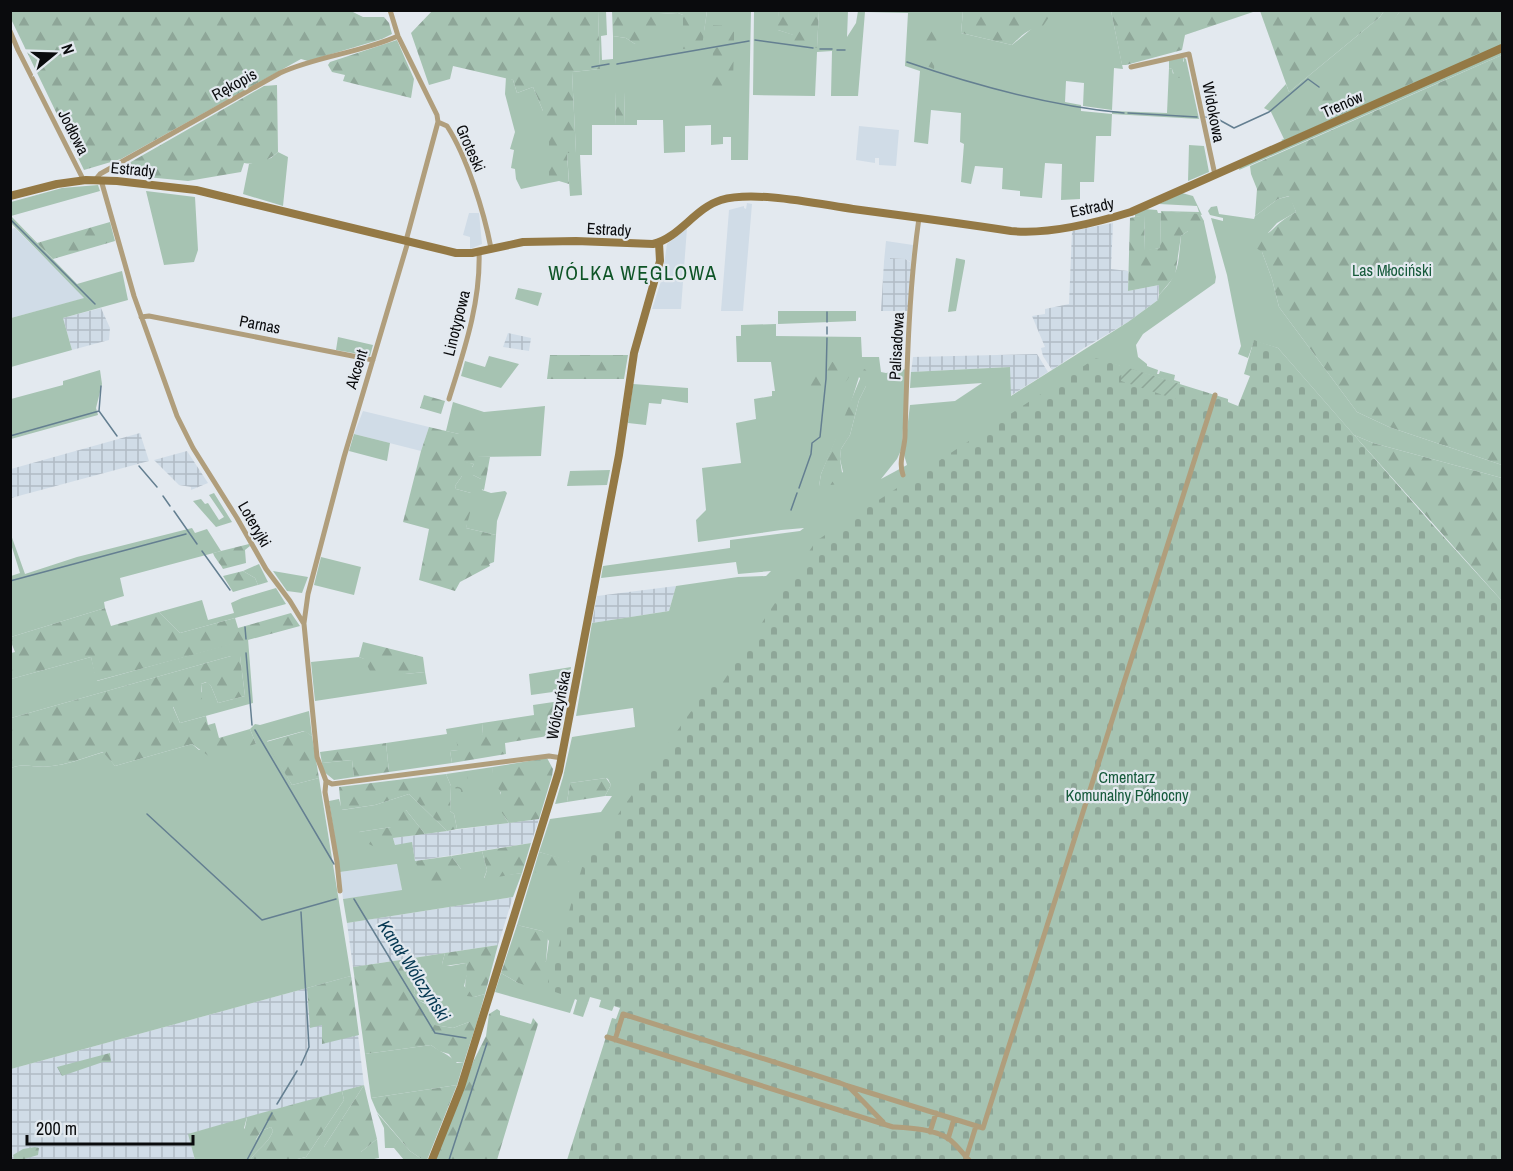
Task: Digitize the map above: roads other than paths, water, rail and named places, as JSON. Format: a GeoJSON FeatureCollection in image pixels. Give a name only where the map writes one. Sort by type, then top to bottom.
{"type":"FeatureCollection","features":[{"type":"Feature","properties":{"kind":"main road","name":"Trenów"},"geometry":{"type":"LineString","coordinates":[[1193,185],[1503,48]]}},
{"type":"Feature","properties":{"kind":"main road","name":"Estrady"},"geometry":{"type":"LineString","coordinates":[[10,196],[57,184],[98,180],[186,188],[215,193],[456,253],[524,242],[659,243],[706,207],[729,198],[775,199],[1011,231],[1036,231],[1113,218],[1193,185]]}},
{"type":"Feature","properties":{"kind":"main road","name":"Wólczyńska"},"geometry":{"type":"LineString","coordinates":[[432,1161],[461,1087],[559,771],[619,455],[634,353],[660,261],[659,243]]}},
{"type":"Feature","properties":{"kind":"street","name":"Groteski"},"geometry":{"type":"LineString","coordinates":[[390,10],[398,36],[437,115],[438,122],[447,126],[459,150],[484,214],[490,248]]}},
{"type":"Feature","properties":{"kind":"street","name":"Jodłowa"},"geometry":{"type":"LineString","coordinates":[[10,31],[84,181]]}},
{"type":"Feature","properties":{"kind":"street","name":"Rękopis"},"geometry":{"type":"LineString","coordinates":[[98,180],[100,174],[280,74],[295,67],[362,49],[398,36]]}},
{"type":"Feature","properties":{"kind":"street","name":"Widokowa"},"geometry":{"type":"LineString","coordinates":[[1131,67],[1188,54],[1215,175]]}},
{"type":"Feature","properties":{"kind":"street","name":"Akcent"},"geometry":{"type":"LineString","coordinates":[[304,624],[308,594],[332,500],[438,122]]}},
{"type":"Feature","properties":{"kind":"street","name":"Loteryjki"},"geometry":{"type":"LineString","coordinates":[[98,180],[141,317],[171,402],[193,448],[266,569],[304,624],[317,757],[326,782],[325,792],[340,891]]}},
{"type":"Feature","properties":{"kind":"street","name":"Palisadowa"},"geometry":{"type":"LineString","coordinates":[[903,475],[900,466],[905,444],[911,314],[919,218]]}},
{"type":"Feature","properties":{"kind":"street","name":"Linotypowa"},"geometry":{"type":"LineString","coordinates":[[449,399],[461,361],[479,286],[479,251]]}},
{"type":"Feature","properties":{"kind":"street","name":"Parnas"},"geometry":{"type":"LineString","coordinates":[[141,317],[149,316],[373,360]]}},
{"type":"Feature","properties":{"kind":"street"},"geometry":{"type":"LineString","coordinates":[[615,1040],[623,1014],[983,1128],[1215,395]]}},
{"type":"Feature","properties":{"kind":"street"},"geometry":{"type":"LineString","coordinates":[[326,782],[549,756],[562,758]]}},
{"type":"Feature","properties":{"kind":"street"},"geometry":{"type":"LineString","coordinates":[[607,1037],[893,1127],[930,1132],[948,1139],[968,1159]]}},
{"type":"Feature","properties":{"kind":"street"},"geometry":{"type":"LineString","coordinates":[[848,1086],[885,1124]]}},
{"type":"Feature","properties":{"kind":"street"},"geometry":{"type":"LineString","coordinates":[[930,1132],[936,1113]]}},
{"type":"Feature","properties":{"kind":"street"},"geometry":{"type":"LineString","coordinates":[[948,1139],[954,1119]]}},
{"type":"Feature","properties":{"kind":"street"},"geometry":{"type":"LineString","coordinates":[[968,1159],[976,1126]]}},
{"type":"Feature","properties":{"kind":"waterway"},"geometry":{"type":"LineString","coordinates":[[755,40],[813,48]]}},
{"type":"Feature","properties":{"kind":"waterway"},"geometry":{"type":"LineString","coordinates":[[617,64],[749,41]]}},
{"type":"Feature","properties":{"kind":"waterway"},"geometry":{"type":"LineString","coordinates":[[820,49],[832,49]]}},
{"type":"Feature","properties":{"kind":"waterway"},"geometry":{"type":"LineString","coordinates":[[837,50],[845,50]]}},
{"type":"Feature","properties":{"kind":"waterway"},"geometry":{"type":"LineString","coordinates":[[907,62],[1014,94],[1096,110],[1124,113]]}},
{"type":"Feature","properties":{"kind":"waterway"},"geometry":{"type":"LineString","coordinates":[[592,67],[609,64]]}},
{"type":"Feature","properties":{"kind":"waterway"},"geometry":{"type":"LineString","coordinates":[[1206,117],[1214,117],[1234,128],[1269,112],[1308,79],[1319,87]]}},
{"type":"Feature","properties":{"kind":"waterway"},"geometry":{"type":"LineString","coordinates":[[1128,113],[1197,117]]}},
{"type":"Feature","properties":{"kind":"waterway","name":"Kanał Wólczyński"},"geometry":{"type":"LineString","coordinates":[[10,219],[95,304]]}},
{"type":"Feature","properties":{"kind":"waterway"},"geometry":{"type":"LineString","coordinates":[[827,312],[827,322]]}},
{"type":"Feature","properties":{"kind":"waterway"},"geometry":{"type":"LineString","coordinates":[[827,327],[827,334]]}},
{"type":"Feature","properties":{"kind":"waterway"},"geometry":{"type":"LineString","coordinates":[[799,488],[811,454],[812,443],[820,437],[826,379],[827,338]]}},
{"type":"Feature","properties":{"kind":"waterway","name":"Kanał Wólczyński"},"geometry":{"type":"LineString","coordinates":[[101,386],[99,411],[117,436]]}},
{"type":"Feature","properties":{"kind":"waterway"},"geometry":{"type":"LineString","coordinates":[[10,436],[99,411]]}},
{"type":"Feature","properties":{"kind":"waterway","name":"Kanał Wólczyński"},"geometry":{"type":"LineString","coordinates":[[139,466],[157,487]]}},
{"type":"Feature","properties":{"kind":"waterway"},"geometry":{"type":"LineString","coordinates":[[791,510],[797,493]]}},
{"type":"Feature","properties":{"kind":"waterway","name":"Kanał Wólczyński"},"geometry":{"type":"LineString","coordinates":[[163,496],[170,506]]}},
{"type":"Feature","properties":{"kind":"waterway","name":"Kanał Wólczyński"},"geometry":{"type":"LineString","coordinates":[[174,511],[197,544]]}},
{"type":"Feature","properties":{"kind":"waterway"},"geometry":{"type":"LineString","coordinates":[[10,581],[186,534]]}},
{"type":"Feature","properties":{"kind":"waterway","name":"Kanał Wólczyński"},"geometry":{"type":"LineString","coordinates":[[202,551],[230,590]]}},
{"type":"Feature","properties":{"kind":"waterway","name":"Kanał Wólczyński"},"geometry":{"type":"LineString","coordinates":[[245,627],[246,639]]}},
{"type":"Feature","properties":{"kind":"waterway","name":"Kanał Wólczyński"},"geometry":{"type":"LineString","coordinates":[[246,653],[252,725]]}},
{"type":"Feature","properties":{"kind":"waterway","name":"Kanał Wólczyński"},"geometry":{"type":"LineString","coordinates":[[255,730],[334,864]]}},
{"type":"Feature","properties":{"kind":"waterway"},"geometry":{"type":"LineString","coordinates":[[147,814],[262,920],[336,899]]}},
{"type":"Feature","properties":{"kind":"waterway","name":"Kanał Wólczyński"},"geometry":{"type":"LineString","coordinates":[[354,899],[435,1033],[466,1038]]}},
{"type":"Feature","properties":{"kind":"waterway"},"geometry":{"type":"LineString","coordinates":[[301,912],[309,1047],[301,1065]]}},
{"type":"Feature","properties":{"kind":"waterway","name":"Kanał Wólczyński"},"geometry":{"type":"LineString","coordinates":[[449,1160],[487,1043]]}},
{"type":"Feature","properties":{"kind":"waterway"},"geometry":{"type":"LineString","coordinates":[[277,1104],[297,1071]]}},
{"type":"Feature","properties":{"kind":"waterway"},"geometry":{"type":"LineString","coordinates":[[247,1160],[272,1113]]}},
{"type":"Feature","properties":{"kind":"district","name":"WÓLKA WĘGLOWA"},"geometry":{"type":"Point","coordinates":[633,273]}},
{"type":"Feature","properties":{"kind":"park label","name":"Las Młociński"},"geometry":{"type":"Point","coordinates":[1392,270]}},
{"type":"Feature","properties":{"kind":"park label","name":"Cmentarz Komunalny Północny"},"geometry":{"type":"Point","coordinates":[1127,786]}}]}
